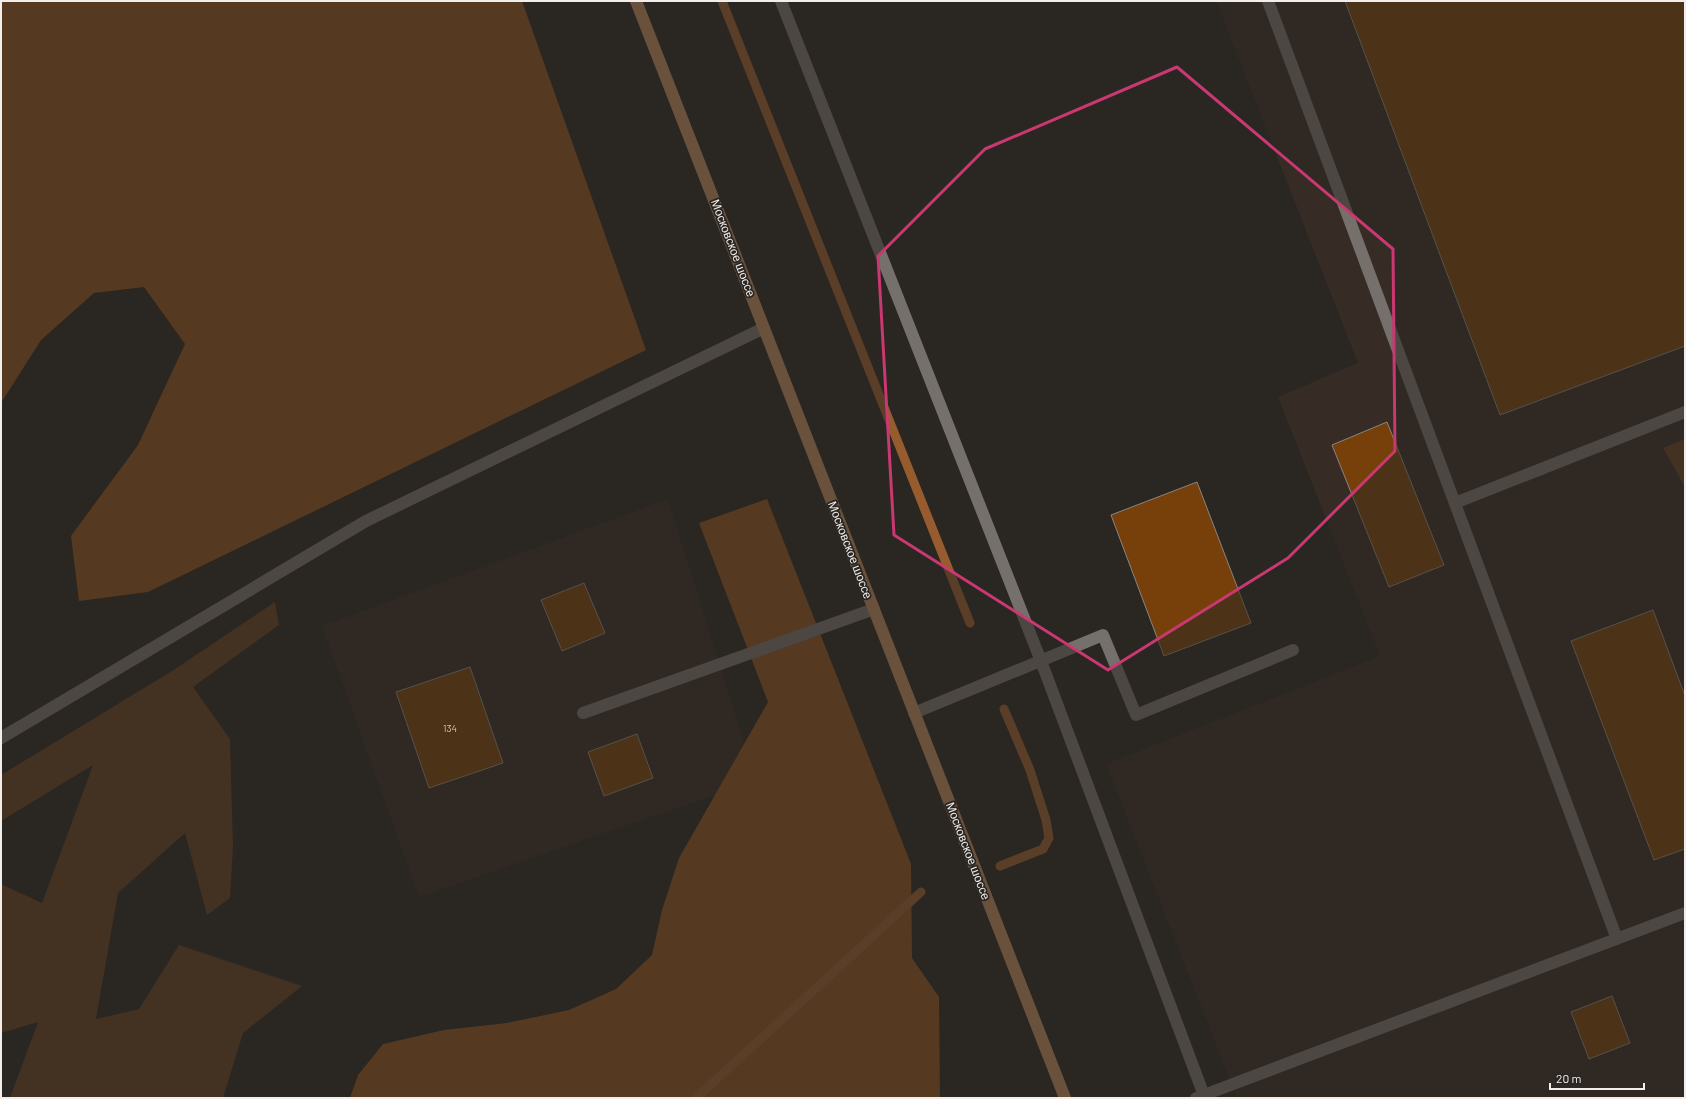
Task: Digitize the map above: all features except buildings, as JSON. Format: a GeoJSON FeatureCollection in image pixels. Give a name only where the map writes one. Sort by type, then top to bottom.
{"type":"FeatureCollection","features":[{"type":"Feature","properties":{"kind":"main road","name":"Московское шоссе"},"geometry":{"type":"LineString","coordinates":[[636,1],[1065,1098]]}},
{"type":"Feature","properties":{"kind":"lane"},"geometry":{"type":"LineString","coordinates":[[781,1],[1041,661],[1201,1097],[1685,913]]}},
{"type":"Feature","properties":{"kind":"lane"},"geometry":{"type":"LineString","coordinates":[[1268,1],[1617,939]]}},
{"type":"Feature","properties":{"kind":"lane"},"geometry":{"type":"LineString","coordinates":[[1,738],[366,520],[764,328]]}},
{"type":"Feature","properties":{"kind":"lane"},"geometry":{"type":"LineString","coordinates":[[1455,503],[1685,412]]}},
{"type":"Feature","properties":{"kind":"lane"},"geometry":{"type":"LineString","coordinates":[[583,713],[874,609]]}},
{"type":"Feature","properties":{"kind":"lane"},"geometry":{"type":"LineString","coordinates":[[914,713],[1103,635],[1136,715],[1293,650]]}},
{"type":"Feature","properties":{"kind":"highlighted area"},"geometry":{"type":"Polygon","coordinates":[[[1177,67],[1393,249],[1395,451],[1288,558],[1108,670],[894,535],[878,256],[985,149],[1177,67]]]}},
{"type":"Feature","properties":{"kind":"shaded area"},"geometry":{"type":"Polygon","coordinates":[[[1,1],[522,1],[646,350],[148,592],[79,601],[71,536],[138,445],[185,344],[144,287],[94,293],[41,340],[1,403],[1,1]]]}},
{"type":"Feature","properties":{"kind":"shaded area"},"geometry":{"type":"Polygon","coordinates":[[[1216,1],[1685,1],[1685,1098],[1237,1098],[1106,764],[1380,656],[1278,397],[1358,363],[1216,1]]]}},
{"type":"Feature","properties":{"kind":"shaded area"},"geometry":{"type":"Polygon","coordinates":[[[1685,439],[1685,487],[1663,448],[1685,439]]]}},
{"type":"Feature","properties":{"kind":"shaded area"},"geometry":{"type":"Polygon","coordinates":[[[668,499],[756,781],[419,897],[322,626],[668,499]]]}},
{"type":"Feature","properties":{"kind":"shaded area"},"geometry":{"type":"Polygon","coordinates":[[[767,499],[911,864],[912,958],[939,997],[940,1098],[350,1098],[358,1075],[383,1044],[444,1030],[507,1023],[569,1010],[616,989],[652,955],[662,910],[679,858],[768,702],[699,523],[767,499]]]}},
{"type":"Feature","properties":{"kind":"shaded area"},"geometry":{"type":"Polygon","coordinates":[[[275,602],[279,625],[193,687],[230,739],[233,847],[230,898],[207,915],[185,833],[118,893],[96,1019],[139,1009],[179,945],[302,986],[243,1033],[223,1098],[10,1098],[38,1022],[1,1033],[1,884],[42,903],[93,765],[1,821],[1,775],[172,671],[275,602]]]}},
{"type":"Feature","properties":{"kind":"waterway"},"geometry":{"type":"LineString","coordinates":[[722,1],[970,623]]}},
{"type":"Feature","properties":{"kind":"waterway"},"geometry":{"type":"LineString","coordinates":[[1000,866],[1043,849],[1049,838],[1046,820],[1030,770],[1004,709]]}},
{"type":"Feature","properties":{"kind":"waterway"},"geometry":{"type":"LineString","coordinates":[[696,1098],[921,892]]}}]}
